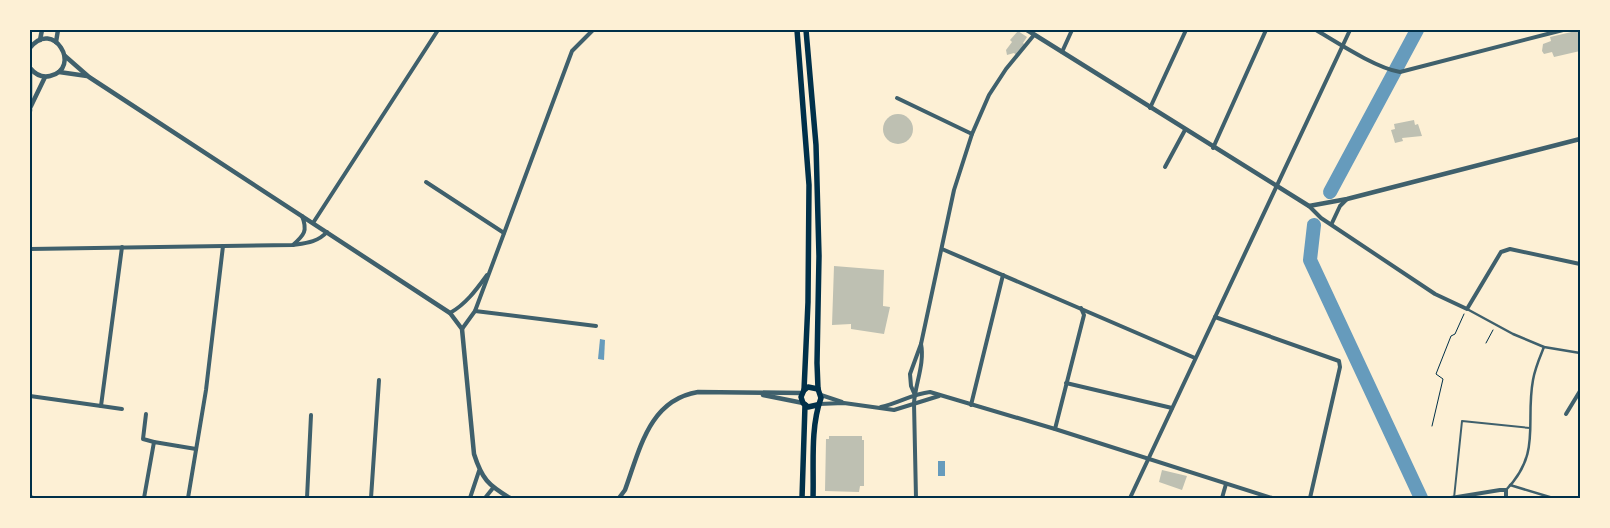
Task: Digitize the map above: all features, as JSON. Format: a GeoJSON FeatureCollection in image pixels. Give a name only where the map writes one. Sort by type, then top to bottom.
{"type":"FeatureCollection","features":[{"type":"Feature","properties":{"kind":"main road"},"geometry":{"type":"LineString","coordinates":[[797,30],[809,185],[802,498]]}},
{"type":"Feature","properties":{"kind":"main road"},"geometry":{"type":"LineString","coordinates":[[806,30],[816,144],[819,256],[820,392],[813,498]]}},
{"type":"Feature","properties":{"kind":"main road"},"geometry":{"type":"LineString","coordinates":[[803,391],[811,387],[820,392]]}},
{"type":"Feature","properties":{"kind":"main road"},"geometry":{"type":"LineString","coordinates":[[804,404],[810,407],[818,405]]}},
{"type":"Feature","properties":{"kind":"street"},"geometry":{"type":"LineString","coordinates":[[40,40],[42,30]]}},
{"type":"Feature","properties":{"kind":"street"},"geometry":{"type":"LineString","coordinates":[[56,42],[58,30]]}},
{"type":"Feature","properties":{"kind":"street"},"geometry":{"type":"LineString","coordinates":[[313,223],[438,30]]}},
{"type":"Feature","properties":{"kind":"street"},"geometry":{"type":"LineString","coordinates":[[462,329],[475,311],[572,51],[593,30]]}},
{"type":"Feature","properties":{"kind":"street"},"geometry":{"type":"LineString","coordinates":[[1027,30],[1276,188],[1309,206],[1321,218],[1332,223],[1435,294],[1495,325],[1544,347],[1580,353]]}},
{"type":"Feature","properties":{"kind":"street"},"geometry":{"type":"LineString","coordinates":[[1062,52],[1072,30]]}},
{"type":"Feature","properties":{"kind":"street"},"geometry":{"type":"LineString","coordinates":[[1150,108],[1186,30]]}},
{"type":"Feature","properties":{"kind":"street"},"geometry":{"type":"LineString","coordinates":[[1213,148],[1266,30]]}},
{"type":"Feature","properties":{"kind":"street"},"geometry":{"type":"LineString","coordinates":[[1316,30],[1389,69],[1406,71],[1563,30]]}},
{"type":"Feature","properties":{"kind":"street"},"geometry":{"type":"LineString","coordinates":[[1130,498],[1350,30]]}},
{"type":"Feature","properties":{"kind":"street"},"geometry":{"type":"LineString","coordinates":[[916,498],[914,393],[910,374],[920,344],[954,190],[972,134],[989,95],[1006,69],[1034,35]]}},
{"type":"Feature","properties":{"kind":"street"},"geometry":{"type":"LineString","coordinates":[[31,45],[40,40],[48,39],[56,42],[62,48],[65,56],[89,77],[450,313],[462,329],[474,454],[479,471],[493,488],[510,498]]}},
{"type":"Feature","properties":{"kind":"street"},"geometry":{"type":"LineString","coordinates":[[59,72],[65,56]]}},
{"type":"Feature","properties":{"kind":"street"},"geometry":{"type":"LineString","coordinates":[[30,68],[36,74],[45,77],[59,72],[89,77]]}},
{"type":"Feature","properties":{"kind":"street"},"geometry":{"type":"LineString","coordinates":[[30,68],[30,111]]}},
{"type":"Feature","properties":{"kind":"street"},"geometry":{"type":"LineString","coordinates":[[30,107],[45,77]]}},
{"type":"Feature","properties":{"kind":"street"},"geometry":{"type":"LineString","coordinates":[[897,98],[972,134]]}},
{"type":"Feature","properties":{"kind":"street"},"geometry":{"type":"LineString","coordinates":[[1165,167],[1185,130]]}},
{"type":"Feature","properties":{"kind":"street"},"geometry":{"type":"LineString","coordinates":[[1309,206],[1347,199],[1580,139]]}},
{"type":"Feature","properties":{"kind":"street"},"geometry":{"type":"LineString","coordinates":[[426,182],[504,233]]}},
{"type":"Feature","properties":{"kind":"street"},"geometry":{"type":"LineString","coordinates":[[1332,223],[1340,206],[1347,199]]}},
{"type":"Feature","properties":{"kind":"street"},"geometry":{"type":"LineString","coordinates":[[293,245],[305,233],[306,225],[302,216]]}},
{"type":"Feature","properties":{"kind":"street"},"geometry":{"type":"LineString","coordinates":[[30,249],[293,245],[314,241],[327,232]]}},
{"type":"Feature","properties":{"kind":"street"},"geometry":{"type":"LineString","coordinates":[[188,498],[206,390],[223,246]]}},
{"type":"Feature","properties":{"kind":"street"},"geometry":{"type":"LineString","coordinates":[[102,406],[122,247]]}},
{"type":"Feature","properties":{"kind":"street"},"geometry":{"type":"LineString","coordinates":[[942,249],[1195,358]]}},
{"type":"Feature","properties":{"kind":"street"},"geometry":{"type":"LineString","coordinates":[[1467,309],[1501,252],[1505,250],[1510,249],[1580,264]]}},
{"type":"Feature","properties":{"kind":"street"},"geometry":{"type":"LineString","coordinates":[[450,313],[460,307],[472,295],[489,272]]}},
{"type":"Feature","properties":{"kind":"street"},"geometry":{"type":"LineString","coordinates":[[971,405],[1003,275]]}},
{"type":"Feature","properties":{"kind":"street"},"geometry":{"type":"LineString","coordinates":[[1055,429],[1084,315],[1081,308]]}},
{"type":"Feature","properties":{"kind":"street"},"geometry":{"type":"LineString","coordinates":[[475,311],[596,326]]}},
{"type":"Feature","properties":{"kind":"street"},"geometry":{"type":"LineString","coordinates":[[1215,317],[1339,361],[1340,367],[1310,498]]}},
{"type":"Feature","properties":{"kind":"street"},"geometry":{"type":"LineString","coordinates":[[914,393],[919,386],[920,344]]}},
{"type":"Feature","properties":{"kind":"street"},"geometry":{"type":"LineString","coordinates":[[1506,498],[1506,490],[1522,470],[1531,428],[1532,381],[1544,347]]}},
{"type":"Feature","properties":{"kind":"street"},"geometry":{"type":"LineString","coordinates":[[371,498],[379,380]]}},
{"type":"Feature","properties":{"kind":"street"},"geometry":{"type":"LineString","coordinates":[[1066,383],[1172,408]]}},
{"type":"Feature","properties":{"kind":"street"},"geometry":{"type":"LineString","coordinates":[[619,498],[625,490],[649,425],[668,403],[684,394],[698,392],[760,394],[803,391]]}},
{"type":"Feature","properties":{"kind":"street"},"geometry":{"type":"LineString","coordinates":[[1566,414],[1580,391]]}},
{"type":"Feature","properties":{"kind":"street"},"geometry":{"type":"LineString","coordinates":[[820,392],[844,402]]}},
{"type":"Feature","properties":{"kind":"street"},"geometry":{"type":"LineString","coordinates":[[818,405],[844,402],[881,407],[894,404],[914,393],[930,392],[1055,429],[1272,498]]}},
{"type":"Feature","properties":{"kind":"street"},"geometry":{"type":"LineString","coordinates":[[760,394],[804,404]]}},
{"type":"Feature","properties":{"kind":"street"},"geometry":{"type":"LineString","coordinates":[[30,396],[122,408]]}},
{"type":"Feature","properties":{"kind":"street"},"geometry":{"type":"LineString","coordinates":[[881,407],[886,410],[894,410],[939,396]]}},
{"type":"Feature","properties":{"kind":"street"},"geometry":{"type":"LineString","coordinates":[[146,414],[143,439],[196,449]]}},
{"type":"Feature","properties":{"kind":"street"},"geometry":{"type":"LineString","coordinates":[[307,498],[311,415]]}},
{"type":"Feature","properties":{"kind":"street"},"geometry":{"type":"LineString","coordinates":[[144,498],[154,442]]}},
{"type":"Feature","properties":{"kind":"street"},"geometry":{"type":"LineString","coordinates":[[470,498],[479,471]]}},
{"type":"Feature","properties":{"kind":"street"},"geometry":{"type":"LineString","coordinates":[[1222,498],[1226,484]]}},
{"type":"Feature","properties":{"kind":"street"},"geometry":{"type":"LineString","coordinates":[[1510,485],[1553,498]]}},
{"type":"Feature","properties":{"kind":"street"},"geometry":{"type":"LineString","coordinates":[[485,498],[493,488]]}},
{"type":"Feature","properties":{"kind":"street"},"geometry":{"type":"LineString","coordinates":[[1452,498],[1506,490]]}},
{"type":"Feature","properties":{"kind":"lane"},"geometry":{"type":"LineString","coordinates":[[1452,498],[1462,421],[1531,428]]}},
{"type":"Feature","properties":{"kind":"path"},"geometry":{"type":"LineString","coordinates":[[1432,426],[1443,379],[1436,374],[1451,336],[1455,334],[1467,309]]}},
{"type":"Feature","properties":{"kind":"path"},"geometry":{"type":"LineString","coordinates":[[1486,343],[1495,325]]}},
{"type":"Feature","properties":{"kind":"water"},"geometry":{"type":"Polygon","coordinates":[[[600,339],[605,340],[604,360],[598,359],[600,339]]]}},
{"type":"Feature","properties":{"kind":"water"},"geometry":{"type":"Polygon","coordinates":[[[938,461],[945,461],[945,476],[938,476],[938,461]]]}},
{"type":"Feature","properties":{"kind":"building"},"geometry":{"type":"Polygon","coordinates":[[[1580,30],[1580,51],[1554,57],[1552,52],[1544,54],[1542,51],[1543,44],[1551,41],[1550,37],[1580,30]]]}},
{"type":"Feature","properties":{"kind":"building"},"geometry":{"type":"Polygon","coordinates":[[[1018,31],[1027,37],[1023,43],[1025,45],[1016,55],[1014,53],[1007,55],[1006,50],[1012,42],[1010,40],[1018,31]]]}},
{"type":"Feature","properties":{"kind":"building"},"geometry":{"type":"Polygon","coordinates":[[[898,114],[909,118],[913,129],[909,140],[898,144],[887,140],[883,129],[887,118],[898,114]]]}},
{"type":"Feature","properties":{"kind":"building"},"geometry":{"type":"Polygon","coordinates":[[[1414,120],[1415,125],[1418,124],[1422,136],[1402,138],[1403,141],[1395,143],[1391,130],[1395,129],[1394,124],[1414,120]]]}},
{"type":"Feature","properties":{"kind":"building"},"geometry":{"type":"Polygon","coordinates":[[[834,266],[884,270],[883,306],[890,307],[884,334],[851,329],[851,324],[832,325],[834,266]]]}},
{"type":"Feature","properties":{"kind":"building"},"geometry":{"type":"Polygon","coordinates":[[[829,436],[862,436],[862,440],[864,440],[864,486],[860,486],[859,492],[825,491],[826,439],[829,439],[829,436]]]}},
{"type":"Feature","properties":{"kind":"building"},"geometry":{"type":"Polygon","coordinates":[[[1162,470],[1187,476],[1182,490],[1159,482],[1162,470]]]}},
{"type":"Feature","properties":{"kind":"waterway"},"geometry":{"type":"LineString","coordinates":[[1330,192],[1417,30]]}},
{"type":"Feature","properties":{"kind":"waterway"},"geometry":{"type":"LineString","coordinates":[[1314,225],[1310,260],[1421,498]]}}]}
